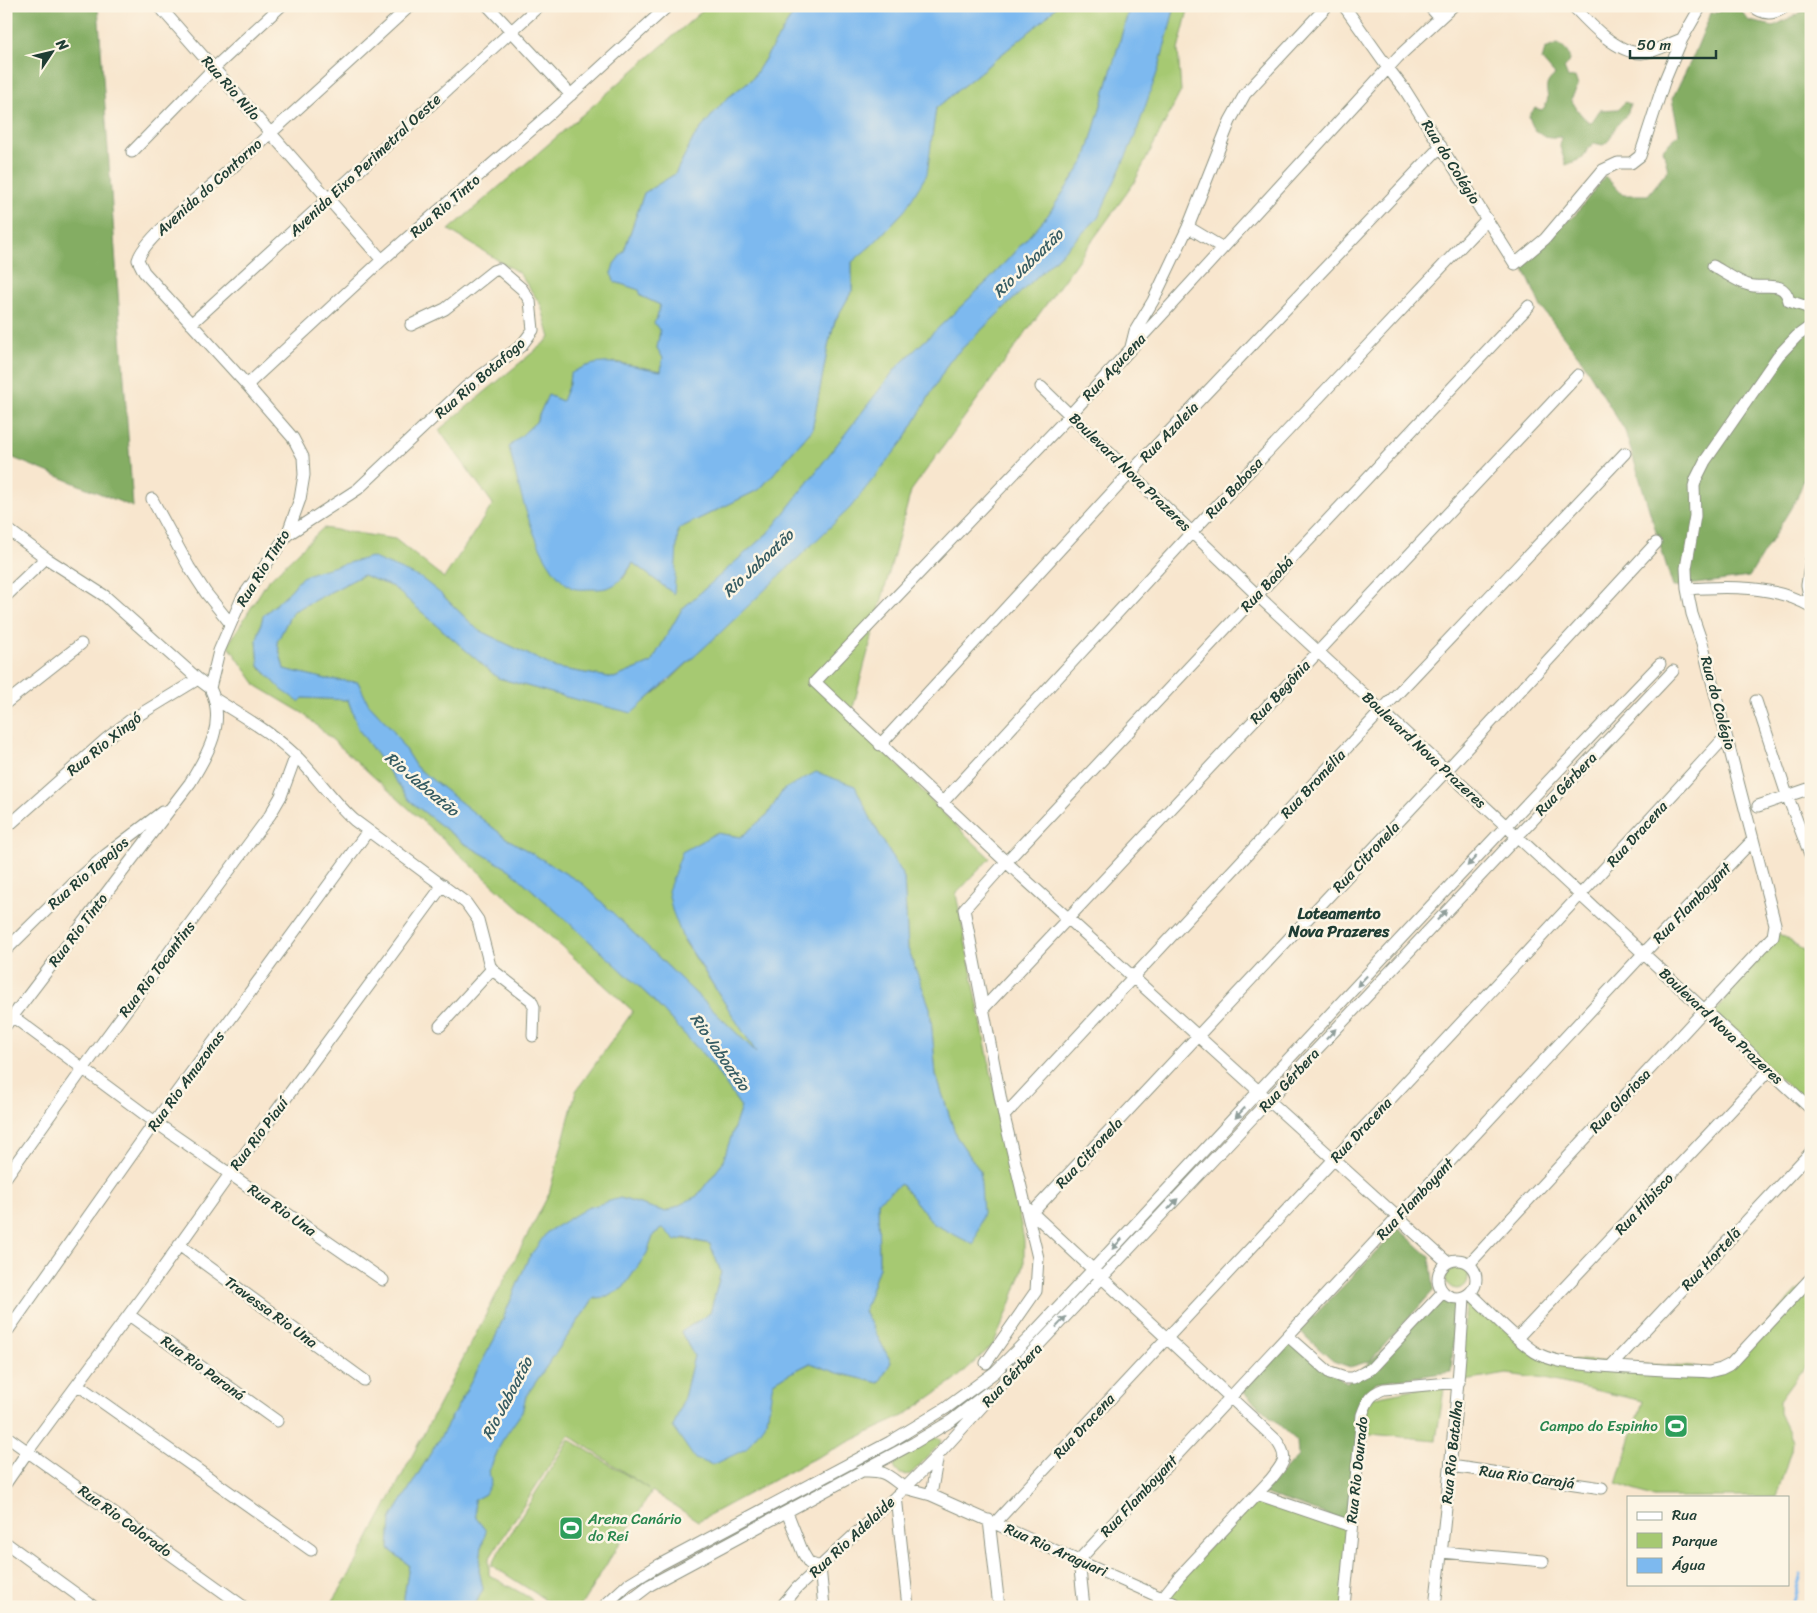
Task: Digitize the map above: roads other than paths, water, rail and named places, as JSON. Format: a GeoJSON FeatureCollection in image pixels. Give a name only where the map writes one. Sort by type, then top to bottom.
{"type":"FeatureCollection","features":[{"type":"Feature","properties":{"kind":"street","name":"Rua Rio Nilo"},"geometry":{"type":"LineString","coordinates":[[159,6],[382,260]]}},
{"type":"Feature","properties":{"kind":"street"},"geometry":{"type":"LineString","coordinates":[[132,152],[214,68],[281,6]]}},
{"type":"Feature","properties":{"kind":"street","name":"Avenida do Contorno"},"geometry":{"type":"LineString","coordinates":[[247,386],[144,272],[138,260],[140,252],[154,236],[270,134],[410,6]]}},
{"type":"Feature","properties":{"kind":"street"},"geometry":{"type":"LineString","coordinates":[[488,6],[571,95]]}},
{"type":"Feature","properties":{"kind":"street","name":"Avenida Eixo Perimetral Oeste"},"geometry":{"type":"LineString","coordinates":[[191,324],[539,6]]}},
{"type":"Feature","properties":{"kind":"street","name":"Rua Rio Tinto"},"geometry":{"type":"LineString","coordinates":[[9,1021],[190,783],[208,754],[217,715],[212,693],[219,651],[242,598],[286,535],[300,499],[304,475],[303,457],[293,438],[247,386],[382,260],[571,95],[668,6]]}},
{"type":"Feature","properties":{"kind":"street"},"geometry":{"type":"LineString","coordinates":[[1131,348],[1134,332],[1153,301],[1188,227],[1230,121],[1245,94],[1327,6]]}},
{"type":"Feature","properties":{"kind":"street","name":"Rua do Colégio"},"geometry":{"type":"LineString","coordinates":[[1344,6],[1390,65],[1516,264],[1551,232],[1603,170],[1618,163],[1631,163],[1640,156],[1664,82],[1682,39]]}},
{"type":"Feature","properties":{"kind":"street"},"geometry":{"type":"LineString","coordinates":[[1429,6],[1440,18]]}},
{"type":"Feature","properties":{"kind":"street","name":"Rua Açucena"},"geometry":{"type":"LineString","coordinates":[[880,745],[814,682],[1070,415],[1390,65],[1454,6]]}},
{"type":"Feature","properties":{"kind":"street"},"geometry":{"type":"LineString","coordinates":[[1573,6],[1606,38],[1620,46],[1642,53],[1682,39],[1701,6]]}},
{"type":"Feature","properties":{"kind":"street"},"geometry":{"type":"LineString","coordinates":[[1753,6],[1764,14],[1772,13],[1786,6]]}},
{"type":"Feature","properties":{"kind":"street","name":"Rua Azaleia"},"geometry":{"type":"LineString","coordinates":[[880,745],[1130,472],[1441,146]]}},
{"type":"Feature","properties":{"kind":"street","name":"Rua Babosa"},"geometry":{"type":"LineString","coordinates":[[942,803],[1192,532],[1487,219]]}},
{"type":"Feature","properties":{"kind":"street"},"geometry":{"type":"LineString","coordinates":[[1188,227],[1223,248]]}},
{"type":"Feature","properties":{"kind":"street"},"geometry":{"type":"LineString","coordinates":[[1713,266],[1749,286],[1770,285],[1782,289],[1787,294],[1789,301],[1807,306],[1811,312]]}},
{"type":"Feature","properties":{"kind":"street","name":"Rua Rio Botafogo"},"geometry":{"type":"LineString","coordinates":[[286,535],[358,489],[466,387],[521,346],[533,330],[530,301],[522,289],[499,269],[493,271],[445,309],[411,325]]}},
{"type":"Feature","properties":{"kind":"street","name":"Rua Baobá"},"geometry":{"type":"LineString","coordinates":[[1006,862],[1529,306]]}},
{"type":"Feature","properties":{"kind":"street","name":"Rua do Colégio"},"geometry":{"type":"LineString","coordinates":[[1771,939],[1775,924],[1687,589],[1686,568],[1695,516],[1696,479],[1705,461],[1788,344],[1811,326]]}},
{"type":"Feature","properties":{"kind":"street","name":"Rua Begônia"},"geometry":{"type":"LineString","coordinates":[[983,1009],[1578,375]]}},
{"type":"Feature","properties":{"kind":"street","name":"Boulevard Nova Prazeres"},"geometry":{"type":"LineString","coordinates":[[1041,388],[1257,595],[1811,1109]]}},
{"type":"Feature","properties":{"kind":"street","name":"Rua Bromélia"},"geometry":{"type":"LineString","coordinates":[[1004,1116],[1132,976],[1624,453]]}},
{"type":"Feature","properties":{"kind":"street"},"geometry":{"type":"LineString","coordinates":[[152,499],[189,567],[206,593],[230,623]]}},
{"type":"Feature","properties":{"kind":"street"},"geometry":{"type":"LineString","coordinates":[[6,528],[46,558],[105,596],[212,693],[262,728],[296,755],[340,808],[368,831],[466,903],[478,920],[484,937],[487,958],[492,969],[531,1000],[534,1007],[533,1036]]}},
{"type":"Feature","properties":{"kind":"street","name":"Rua Citronela"},"geometry":{"type":"LineString","coordinates":[[1029,1210],[1198,1036],[1656,543]]}},
{"type":"Feature","properties":{"kind":"street"},"geometry":{"type":"LineString","coordinates":[[6,596],[46,558]]}},
{"type":"Feature","properties":{"kind":"street"},"geometry":{"type":"LineString","coordinates":[[1811,560],[1807,585],[1811,606]]}},
{"type":"Feature","properties":{"kind":"street"},"geometry":{"type":"LineString","coordinates":[[1687,589],[1746,589],[1789,597],[1811,606]]}},
{"type":"Feature","properties":{"kind":"street"},"geometry":{"type":"LineString","coordinates":[[6,703],[81,644]]}},
{"type":"Feature","properties":{"kind":"street","name":"Rua Gérbera"},"geometry":{"type":"LineString","coordinates":[[603,1607],[628,1584],[659,1565],[882,1447],[946,1408],[995,1372],[1260,1092],[1505,825],[1660,664]]}},
{"type":"Feature","properties":{"kind":"street","name":"Rua Gérbera"},"geometry":{"type":"LineString","coordinates":[[905,1488],[1673,671]]}},
{"type":"Feature","properties":{"kind":"street","name":"Rua Rio Xingó"},"geometry":{"type":"LineString","coordinates":[[6,828],[106,739],[129,721],[198,679]]}},
{"type":"Feature","properties":{"kind":"street"},"geometry":{"type":"LineString","coordinates":[[1756,701],[1787,795],[1811,857]]}},
{"type":"Feature","properties":{"kind":"street","name":"Rua Dracena"},"geometry":{"type":"LineString","coordinates":[[992,1522],[1581,896],[1726,736]]}},
{"type":"Feature","properties":{"kind":"street"},"geometry":{"type":"LineString","coordinates":[[880,745],[1006,862],[1448,1262]]}},
{"type":"Feature","properties":{"kind":"street","name":"Rua Rio Tocantins"},"geometry":{"type":"LineString","coordinates":[[6,1177],[83,1068],[270,815],[281,796],[296,755]]}},
{"type":"Feature","properties":{"kind":"street"},"geometry":{"type":"LineString","coordinates":[[1758,806],[1811,788]]}},
{"type":"Feature","properties":{"kind":"street","name":"Rua Rio Tapajos"},"geometry":{"type":"LineString","coordinates":[[6,950],[74,883],[107,854],[175,802]]}},
{"type":"Feature","properties":{"kind":"street","name":"Rua Rio Amazonas"},"geometry":{"type":"LineString","coordinates":[[6,1333],[156,1122],[368,831]]}},
{"type":"Feature","properties":{"kind":"street","name":"Rua Flamboyant"},"geometry":{"type":"LineString","coordinates":[[1079,1560],[1643,954],[1753,840]]}},
{"type":"Feature","properties":{"kind":"street"},"geometry":{"type":"LineString","coordinates":[[986,1363],[1036,1291],[1038,1258],[1029,1210],[1004,1116],[964,909],[1006,862]]}},
{"type":"Feature","properties":{"kind":"street","name":"Rua Rio Piauí"},"geometry":{"type":"LineString","coordinates":[[6,1483],[443,885]]}},
{"type":"Feature","properties":{"kind":"street","name":"Rua Gloriosa"},"geometry":{"type":"LineString","coordinates":[[1469,1264],[1771,939]]}},
{"type":"Feature","properties":{"kind":"street"},"geometry":{"type":"LineString","coordinates":[[440,1026],[492,969]]}},
{"type":"Feature","properties":{"kind":"street","name":"Rua Rio Una"},"geometry":{"type":"LineString","coordinates":[[9,1021],[83,1068],[156,1122],[383,1280]]}},
{"type":"Feature","properties":{"kind":"street","name":"Rua Hibisco"},"geometry":{"type":"LineString","coordinates":[[1518,1337],[1769,1070]]}},
{"type":"Feature","properties":{"kind":"street","name":"Rua Hortelã"},"geometry":{"type":"LineString","coordinates":[[1610,1367],[1811,1152]]}},
{"type":"Feature","properties":{"kind":"street"},"geometry":{"type":"LineString","coordinates":[[1029,1210],[1167,1337],[1276,1440],[1283,1450],[1285,1457],[1283,1463],[1179,1577],[1168,1602]]}},
{"type":"Feature","properties":{"kind":"street","name":"Travessa Rio Una"},"geometry":{"type":"LineString","coordinates":[[179,1245],[364,1380]]}},
{"type":"Feature","properties":{"kind":"street"},"geometry":{"type":"LineString","coordinates":[[1459,1260],[1469,1264],[1473,1269],[1476,1281],[1467,1295],[1452,1298],[1443,1292],[1438,1283],[1438,1273],[1443,1265],[1459,1260]]}},
{"type":"Feature","properties":{"kind":"street"},"geometry":{"type":"LineString","coordinates":[[1467,1295],[1536,1353],[1548,1358],[1610,1367],[1709,1372],[1730,1364],[1811,1278]]}},
{"type":"Feature","properties":{"kind":"street"},"geometry":{"type":"LineString","coordinates":[[1288,1336],[1330,1373],[1345,1378],[1353,1378],[1371,1369],[1443,1292]]}},
{"type":"Feature","properties":{"kind":"street","name":"Rua Rio Batalha"},"geometry":{"type":"LineString","coordinates":[[1435,1607],[1451,1466],[1467,1295]]}},
{"type":"Feature","properties":{"kind":"street","name":"Rua Rio Paraná"},"geometry":{"type":"LineString","coordinates":[[129,1314],[277,1421]]}},
{"type":"Feature","properties":{"kind":"street"},"geometry":{"type":"LineString","coordinates":[[621,1607],[658,1581],[951,1421],[1015,1370]]}},
{"type":"Feature","properties":{"kind":"street","name":"Rua Rio Dourado"},"geometry":{"type":"LineString","coordinates":[[1344,1607],[1362,1415],[1369,1398],[1374,1393],[1384,1389],[1459,1382]]}},
{"type":"Feature","properties":{"kind":"street"},"geometry":{"type":"LineString","coordinates":[[78,1385],[311,1550]]}},
{"type":"Feature","properties":{"kind":"street","name":"Rua Rio Colorado"},"geometry":{"type":"LineString","coordinates":[[6,1436],[244,1607]]}},
{"type":"Feature","properties":{"kind":"street"},"geometry":{"type":"LineString","coordinates":[[931,1494],[938,1455]]}},
{"type":"Feature","properties":{"kind":"street","name":"Rua Rio Carajá"},"geometry":{"type":"LineString","coordinates":[[1451,1466],[1602,1488]]}},
{"type":"Feature","properties":{"kind":"street"},"geometry":{"type":"LineString","coordinates":[[864,1470],[884,1472],[905,1488]]}},
{"type":"Feature","properties":{"kind":"street","name":"Rua Rio Adelaide"},"geometry":{"type":"LineString","coordinates":[[781,1607],[797,1588],[905,1488],[931,1494]]}},
{"type":"Feature","properties":{"kind":"street","name":"Rua Rio Araguari"},"geometry":{"type":"LineString","coordinates":[[931,1494],[1182,1607]]}},
{"type":"Feature","properties":{"kind":"street"},"geometry":{"type":"LineString","coordinates":[[1256,1494],[1351,1526]]}},
{"type":"Feature","properties":{"kind":"street"},"geometry":{"type":"LineString","coordinates":[[896,1496],[908,1607]]}},
{"type":"Feature","properties":{"kind":"street"},"geometry":{"type":"LineString","coordinates":[[787,1512],[803,1553],[809,1563],[820,1567],[824,1607]]}},
{"type":"Feature","properties":{"kind":"street"},"geometry":{"type":"LineString","coordinates":[[992,1522],[999,1607]]}},
{"type":"Feature","properties":{"kind":"street"},"geometry":{"type":"LineString","coordinates":[[6,1543],[94,1607]]}},
{"type":"Feature","properties":{"kind":"street"},"geometry":{"type":"LineString","coordinates":[[1441,1552],[1543,1561]]}},
{"type":"Feature","properties":{"kind":"street"},"geometry":{"type":"LineString","coordinates":[[1079,1560],[1084,1607]]}},
{"type":"Feature","properties":{"kind":"water"},"geometry":{"type":"Polygon","coordinates":[[[798,6],[1057,6],[1041,22],[936,108],[927,174],[905,210],[873,244],[852,262],[852,291],[835,321],[829,342],[812,430],[760,489],[678,529],[674,594],[633,563],[616,584],[599,589],[572,588],[559,577],[538,544],[530,524],[509,447],[536,422],[548,395],[562,401],[569,384],[570,374],[582,368],[593,364],[615,363],[661,371],[663,358],[657,348],[660,331],[654,323],[660,305],[641,296],[639,290],[615,282],[611,274],[614,264],[624,251],[644,193],[675,174],[694,137],[725,100],[753,78],[798,6]]]}},
{"type":"Feature","properties":{"kind":"water","name":"Rio Jaboatão"},"geometry":{"type":"Polygon","coordinates":[[[1130,6],[1175,6],[1159,67],[1135,136],[1098,218],[950,360],[904,440],[850,508],[719,634],[632,713],[498,678],[393,587],[363,575],[292,612],[277,642],[284,669],[326,679],[358,682],[368,703],[392,729],[416,767],[506,838],[583,884],[756,1052],[682,936],[672,910],[668,891],[682,852],[716,833],[741,837],[768,814],[783,790],[816,772],[855,786],[873,823],[904,878],[908,949],[930,1008],[936,1075],[956,1136],[980,1171],[983,1212],[974,1245],[934,1224],[901,1184],[878,1201],[879,1267],[864,1311],[891,1362],[879,1383],[838,1373],[810,1363],[773,1382],[767,1420],[746,1449],[713,1465],[695,1459],[673,1427],[684,1398],[694,1356],[681,1332],[710,1313],[721,1272],[710,1244],[684,1238],[676,1241],[663,1228],[654,1234],[647,1253],[623,1288],[607,1297],[594,1298],[526,1396],[522,1412],[502,1441],[489,1471],[491,1483],[485,1494],[474,1500],[476,1518],[486,1531],[479,1570],[483,1589],[476,1603],[464,1607],[401,1607],[409,1565],[389,1549],[391,1519],[444,1431],[495,1338],[528,1259],[547,1232],[587,1208],[620,1198],[666,1212],[697,1196],[722,1164],[741,1107],[711,1063],[653,1000],[616,965],[510,870],[462,842],[410,801],[359,730],[348,700],[303,698],[299,702],[282,690],[259,666],[257,640],[263,616],[302,577],[317,571],[371,557],[421,578],[440,593],[478,630],[556,668],[614,678],[651,663],[682,609],[770,531],[897,367],[991,278],[1048,215],[1085,160],[1130,6]]]}},
{"type":"Feature","properties":{"kind":"waterway"},"geometry":{"type":"LineString","coordinates":[[1791,1607],[1801,1575]]}},
{"type":"Feature","properties":{"kind":"place","name":"Campo do Espinho"},"geometry":{"type":"Point","coordinates":[1676,1426]}},
{"type":"Feature","properties":{"kind":"place","name":"Arena Canário do Rei"},"geometry":{"type":"Point","coordinates":[571,1528]}},
{"type":"Feature","properties":{"kind":"district","name":"Loteamento Nova Prazeres"},"geometry":{"type":"Point","coordinates":[1339,922]}}]}
